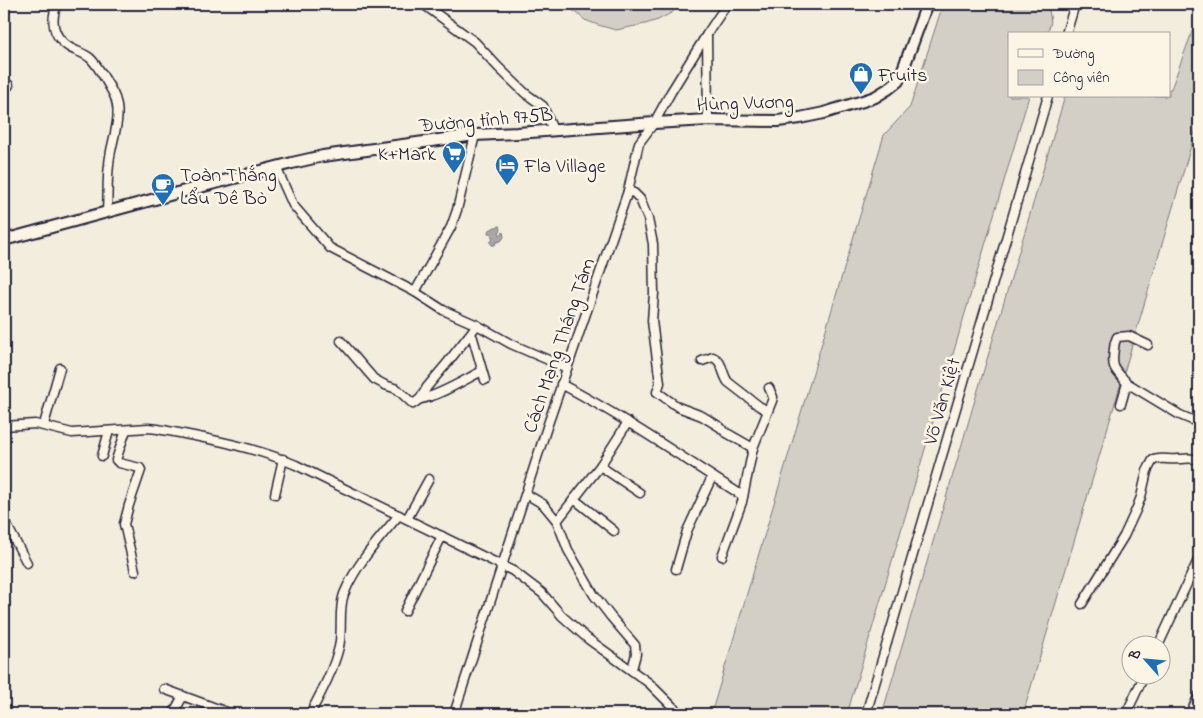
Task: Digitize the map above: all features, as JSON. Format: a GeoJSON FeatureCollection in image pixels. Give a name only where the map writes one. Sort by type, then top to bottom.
{"type":"FeatureCollection","features":[{"type":"Feature","properties":{"kind":"main road","name":"Hùng Vương"},"geometry":{"type":"LineString","coordinates":[[654,123],[708,120],[778,121],[824,113],[875,97],[898,81],[927,4]]}},
{"type":"Feature","properties":{"kind":"main road","name":"Đường tỉnh 975B"},"geometry":{"type":"LineString","coordinates":[[4,240],[107,211],[323,156],[475,135],[654,123]]}},
{"type":"Feature","properties":{"kind":"street"},"geometry":{"type":"LineString","coordinates":[[57,4],[53,18],[57,35],[66,45],[86,54],[92,59],[114,96],[117,108],[116,134],[109,163],[107,211]]}},
{"type":"Feature","properties":{"kind":"street"},"geometry":{"type":"LineString","coordinates":[[424,4],[475,42],[498,67],[543,106],[553,130]]}},
{"type":"Feature","properties":{"kind":"street","name":"Cách Mạng Tháng Tám"},"geometry":{"type":"LineString","coordinates":[[454,714],[561,384],[628,190],[640,144],[727,4]]}},
{"type":"Feature","properties":{"kind":"street"},"geometry":{"type":"LineString","coordinates":[[1067,32],[1075,4]]}},
{"type":"Feature","properties":{"kind":"street"},"geometry":{"type":"LineString","coordinates":[[707,34],[708,120]]}},
{"type":"Feature","properties":{"kind":"street"},"geometry":{"type":"LineString","coordinates":[[4,92],[9,85]]}},
{"type":"Feature","properties":{"kind":"street","name":"Võ Văn Kiệt"},"geometry":{"type":"LineString","coordinates":[[866,714],[1047,98]]}},
{"type":"Feature","properties":{"kind":"street"},"geometry":{"type":"LineString","coordinates":[[415,292],[451,227],[458,210],[475,135]]}},
{"type":"Feature","properties":{"kind":"street"},"geometry":{"type":"LineString","coordinates":[[276,167],[293,205],[330,248],[415,292],[443,310],[477,325],[511,344],[567,368]]}},
{"type":"Feature","properties":{"kind":"street"},"geometry":{"type":"LineString","coordinates":[[628,190],[640,199],[648,219],[653,244],[654,293],[652,321],[660,383],[657,392],[678,407],[702,416],[753,448]]}},
{"type":"Feature","properties":{"kind":"street"},"geometry":{"type":"LineString","coordinates":[[341,341],[374,379],[397,389],[413,404],[420,399],[426,387],[477,325]]}},
{"type":"Feature","properties":{"kind":"street"},"geometry":{"type":"LineString","coordinates":[[471,334],[485,380]]}},
{"type":"Feature","properties":{"kind":"street"},"geometry":{"type":"LineString","coordinates":[[1148,344],[1129,336],[1117,337],[1112,364],[1114,368],[1127,383],[1180,415],[1199,423]]}},
{"type":"Feature","properties":{"kind":"street"},"geometry":{"type":"LineString","coordinates":[[702,361],[713,357],[720,361],[728,382],[768,411]]}},
{"type":"Feature","properties":{"kind":"street"},"geometry":{"type":"LineString","coordinates":[[42,426],[46,420],[60,368]]}},
{"type":"Feature","properties":{"kind":"street"},"geometry":{"type":"LineString","coordinates":[[420,399],[437,394],[482,371]]}},
{"type":"Feature","properties":{"kind":"street"},"geometry":{"type":"LineString","coordinates":[[1121,404],[1127,383]]}},
{"type":"Feature","properties":{"kind":"street"},"geometry":{"type":"LineString","coordinates":[[561,384],[594,401],[743,496]]}},
{"type":"Feature","properties":{"kind":"street"},"geometry":{"type":"LineString","coordinates":[[722,556],[741,507],[753,448],[773,397],[768,388]]}},
{"type":"Feature","properties":{"kind":"street"},"geometry":{"type":"LineString","coordinates":[[557,521],[600,466],[628,422]]}},
{"type":"Feature","properties":{"kind":"street"},"geometry":{"type":"LineString","coordinates":[[4,426],[27,424],[72,433],[158,429],[241,446],[283,459],[513,571],[542,593],[571,624],[595,644],[649,683],[678,712],[677,714]]}},
{"type":"Feature","properties":{"kind":"street"},"geometry":{"type":"LineString","coordinates":[[126,430],[116,460],[119,463],[140,468],[141,470],[124,524],[135,571]]}},
{"type":"Feature","properties":{"kind":"street"},"geometry":{"type":"LineString","coordinates":[[102,456],[109,431]]}},
{"type":"Feature","properties":{"kind":"street"},"geometry":{"type":"LineString","coordinates":[[1082,604],[1124,536],[1141,497],[1147,471],[1153,460],[1162,458],[1196,458],[1199,460]]}},
{"type":"Feature","properties":{"kind":"street"},"geometry":{"type":"LineString","coordinates":[[275,494],[283,459]]}},
{"type":"Feature","properties":{"kind":"street"},"geometry":{"type":"LineString","coordinates":[[600,466],[640,493]]}},
{"type":"Feature","properties":{"kind":"street"},"geometry":{"type":"LineString","coordinates":[[676,569],[687,531],[712,477]]}},
{"type":"Feature","properties":{"kind":"street"},"geometry":{"type":"LineString","coordinates":[[407,519],[429,479]]}},
{"type":"Feature","properties":{"kind":"street"},"geometry":{"type":"LineString","coordinates":[[526,494],[543,504],[557,521],[568,550],[594,595],[635,645],[636,654],[632,670]]}},
{"type":"Feature","properties":{"kind":"street"},"geometry":{"type":"LineString","coordinates":[[574,499],[614,531]]}},
{"type":"Feature","properties":{"kind":"street"},"geometry":{"type":"LineString","coordinates":[[310,714],[329,676],[339,647],[342,630],[341,610],[344,595],[363,559],[399,515]]}},
{"type":"Feature","properties":{"kind":"street"},"geometry":{"type":"LineString","coordinates":[[4,520],[27,563]]}},
{"type":"Feature","properties":{"kind":"street"},"geometry":{"type":"LineString","coordinates":[[405,611],[442,536]]}},
{"type":"Feature","properties":{"kind":"street"},"geometry":{"type":"LineString","coordinates":[[1163,636],[1199,558]]}},
{"type":"Feature","properties":{"kind":"street"},"geometry":{"type":"LineString","coordinates":[[1126,714],[1139,686]]}},
{"type":"Feature","properties":{"kind":"street"},"geometry":{"type":"LineString","coordinates":[[164,689],[218,712],[232,714]]}},
{"type":"Feature","properties":{"kind":"street"},"geometry":{"type":"LineString","coordinates":[[1190,714],[1199,695]]}},
{"type":"Feature","properties":{"kind":"street"},"geometry":{"type":"LineString","coordinates":[[173,714],[183,696]]}},
{"type":"Feature","properties":{"kind":"green space"},"geometry":{"type":"Polygon","coordinates":[[[565,4],[683,4],[658,20],[616,30],[585,20],[565,4]]]}},
{"type":"Feature","properties":{"kind":"green space"},"geometry":{"type":"Polygon","coordinates":[[[943,4],[1048,4],[1051,22],[1048,32],[1008,32],[1008,98],[1028,98],[847,714],[711,714],[884,135],[910,107],[943,4]]]}},
{"type":"Feature","properties":{"kind":"green space"},"geometry":{"type":"Polygon","coordinates":[[[1199,13],[1199,119],[1023,714],[882,714],[1064,98],[1170,98],[1171,89],[1199,13]]]}},
{"type":"Feature","properties":{"kind":"shaded area"},"geometry":{"type":"Polygon","coordinates":[[[500,226],[500,235],[503,232],[504,237],[501,241],[496,242],[495,245],[492,245],[490,242],[493,240],[491,233],[488,233],[488,231],[500,226]]]}},
{"type":"Feature","properties":{"kind":"place","name":"Fruits"},"geometry":{"type":"Point","coordinates":[861,95]}},
{"type":"Feature","properties":{"kind":"place","name":"K+Mark"},"geometry":{"type":"Point","coordinates":[454,174]}},
{"type":"Feature","properties":{"kind":"place","name":"Fla Village"},"geometry":{"type":"Point","coordinates":[507,186]}},
{"type":"Feature","properties":{"kind":"place","name":"Toàn Thắng Lẩu Dê Bò"},"geometry":{"type":"Point","coordinates":[163,206]}}]}
